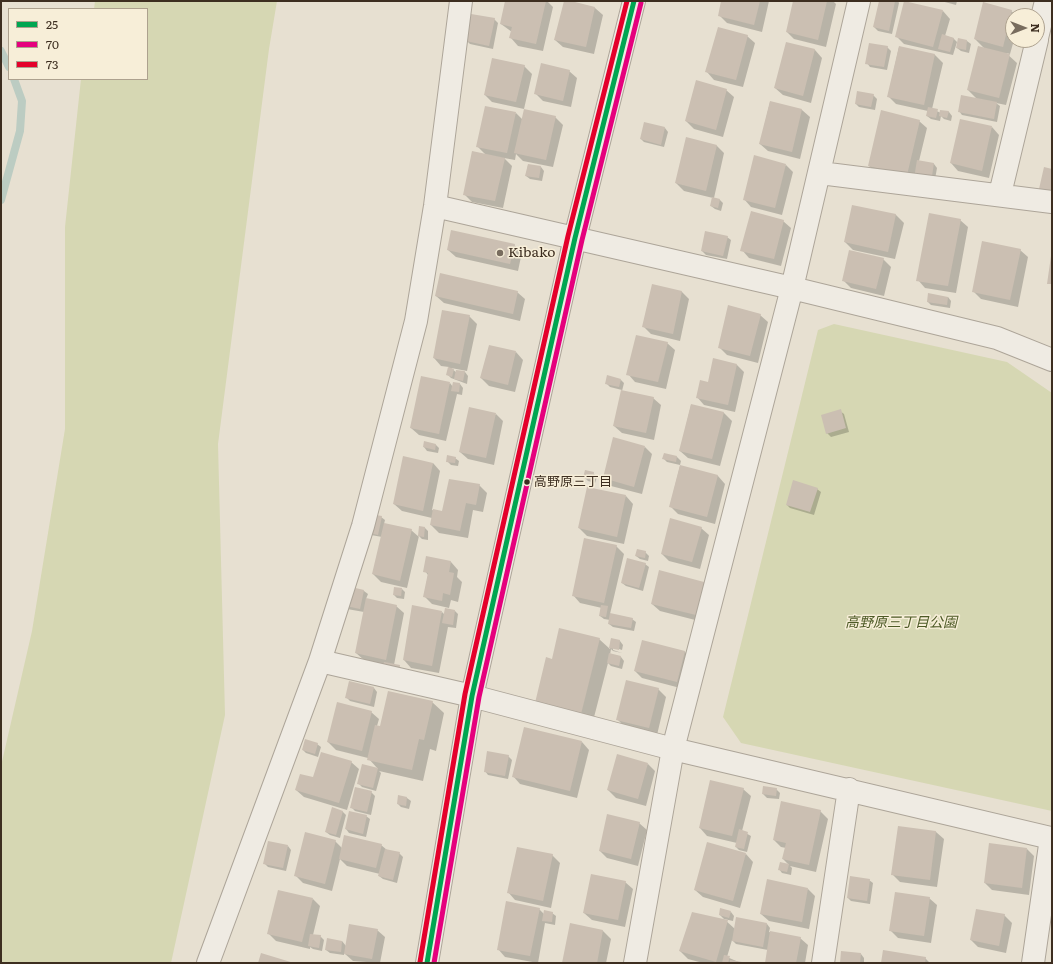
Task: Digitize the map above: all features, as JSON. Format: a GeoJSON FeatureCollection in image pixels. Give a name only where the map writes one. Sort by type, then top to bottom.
{"type":"FeatureCollection","features":[{"type":"Feature","properties":{"kind":"street"},"geometry":{"type":"LineString","coordinates":[[208,963],[320,661],[363,526],[414,328],[434,206],[461,1]]}},
{"type":"Feature","properties":{"kind":"street"},"geometry":{"type":"LineString","coordinates":[[427,963],[472,696],[575,238],[634,1]]}},
{"type":"Feature","properties":{"kind":"street"},"geometry":{"type":"LineString","coordinates":[[636,963],[674,749],[792,288],[859,1]]}},
{"type":"Feature","properties":{"kind":"street"},"geometry":{"type":"LineString","coordinates":[[1000,194],[1035,48]]}},
{"type":"Feature","properties":{"kind":"street"},"geometry":{"type":"LineString","coordinates":[[820,173],[1000,194],[1052,202]]}},
{"type":"Feature","properties":{"kind":"street"},"geometry":{"type":"LineString","coordinates":[[434,206],[792,288],[997,338],[1052,360]]}},
{"type":"Feature","properties":{"kind":"street"},"geometry":{"type":"LineString","coordinates":[[320,661],[472,696],[674,749],[850,789],[1051,838],[1033,963]]}},
{"type":"Feature","properties":{"kind":"street"},"geometry":{"type":"LineString","coordinates":[[823,963],[850,789]]}},
{"type":"Feature","properties":{"kind":"green space"},"geometry":{"type":"Polygon","coordinates":[[[95,1],[277,1],[269,49],[218,444],[225,715],[171,963],[1,963],[1,766],[32,631],[65,429],[65,227],[81,80],[148,80],[148,8],[94,8],[95,1]]]}},
{"type":"Feature","properties":{"kind":"green space","name":"高野原三丁目公園"},"geometry":{"type":"Polygon","coordinates":[[[834,324],[1007,362],[1052,393],[1052,811],[741,743],[723,717],[818,330],[834,324]]]}},
{"type":"Feature","properties":{"kind":"building"},"geometry":{"type":"Polygon","coordinates":[[[505,1],[546,1],[536,44],[509,38],[512,27],[500,24],[505,1]]]}},
{"type":"Feature","properties":{"kind":"building"},"geometry":{"type":"Polygon","coordinates":[[[564,1],[571,1],[595,7],[586,47],[554,40],[564,1]]]}},
{"type":"Feature","properties":{"kind":"building"},"geometry":{"type":"Polygon","coordinates":[[[721,1],[760,1],[754,25],[718,16],[721,1]]]}},
{"type":"Feature","properties":{"kind":"building"},"geometry":{"type":"Polygon","coordinates":[[[793,1],[827,1],[818,40],[786,32],[793,1]]]}},
{"type":"Feature","properties":{"kind":"building"},"geometry":{"type":"Polygon","coordinates":[[[879,1],[895,1],[889,31],[873,27],[879,1]]]}},
{"type":"Feature","properties":{"kind":"building"},"geometry":{"type":"Polygon","coordinates":[[[904,1],[943,10],[933,47],[895,37],[904,1]]]}},
{"type":"Feature","properties":{"kind":"building"},"geometry":{"type":"Polygon","coordinates":[[[983,2],[1005,8],[1005,39],[1003,47],[974,39],[983,2]]]}},
{"type":"Feature","properties":{"kind":"building"},"geometry":{"type":"Polygon","coordinates":[[[471,14],[495,18],[489,46],[466,41],[471,14]]]}},
{"type":"Feature","properties":{"kind":"building"},"geometry":{"type":"Polygon","coordinates":[[[718,27],[748,35],[736,80],[705,72],[718,27]]]}},
{"type":"Feature","properties":{"kind":"building"},"geometry":{"type":"Polygon","coordinates":[[[942,34],[954,38],[950,52],[938,49],[942,34]]]}},
{"type":"Feature","properties":{"kind":"building"},"geometry":{"type":"Polygon","coordinates":[[[958,38],[967,40],[966,50],[956,48],[958,38]]]}},
{"type":"Feature","properties":{"kind":"building"},"geometry":{"type":"Polygon","coordinates":[[[786,42],[815,49],[803,96],[774,88],[786,42]]]}},
{"type":"Feature","properties":{"kind":"building"},"geometry":{"type":"Polygon","coordinates":[[[869,43],[888,46],[884,67],[865,64],[869,43]]]}},
{"type":"Feature","properties":{"kind":"building"},"geometry":{"type":"Polygon","coordinates":[[[899,46],[935,54],[924,105],[887,97],[899,46]]]}},
{"type":"Feature","properties":{"kind":"building"},"geometry":{"type":"Polygon","coordinates":[[[978,46],[1010,54],[999,98],[967,90],[978,46]]]}},
{"type":"Feature","properties":{"kind":"building"},"geometry":{"type":"Polygon","coordinates":[[[492,58],[525,65],[516,102],[484,95],[492,58]]]}},
{"type":"Feature","properties":{"kind":"building"},"geometry":{"type":"Polygon","coordinates":[[[541,63],[570,70],[563,101],[534,94],[541,63]]]}},
{"type":"Feature","properties":{"kind":"building"},"geometry":{"type":"Polygon","coordinates":[[[696,80],[727,89],[716,130],[685,121],[696,80]]]}},
{"type":"Feature","properties":{"kind":"building"},"geometry":{"type":"Polygon","coordinates":[[[857,91],[874,94],[871,107],[855,104],[857,91]]]}},
{"type":"Feature","properties":{"kind":"building"},"geometry":{"type":"Polygon","coordinates":[[[961,95],[997,102],[994,119],[958,112],[961,95]]]}},
{"type":"Feature","properties":{"kind":"building"},"geometry":{"type":"Polygon","coordinates":[[[770,101],[802,109],[792,152],[759,144],[770,101]]]}},
{"type":"Feature","properties":{"kind":"building"},"geometry":{"type":"Polygon","coordinates":[[[485,106],[516,112],[507,153],[476,147],[485,106]]]}},
{"type":"Feature","properties":{"kind":"building"},"geometry":{"type":"Polygon","coordinates":[[[928,107],[938,109],[936,118],[926,116],[928,107]]]}},
{"type":"Feature","properties":{"kind":"building"},"geometry":{"type":"Polygon","coordinates":[[[524,109],[556,116],[546,160],[514,153],[524,109]]]}},
{"type":"Feature","properties":{"kind":"building"},"geometry":{"type":"Polygon","coordinates":[[[881,110],[920,120],[907,175],[868,166],[881,110]]]}},
{"type":"Feature","properties":{"kind":"building"},"geometry":{"type":"Polygon","coordinates":[[[940,110],[949,111],[947,118],[939,116],[940,110]]]}},
{"type":"Feature","properties":{"kind":"building"},"geometry":{"type":"Polygon","coordinates":[[[960,119],[992,126],[982,171],[950,163],[960,119]]]}},
{"type":"Feature","properties":{"kind":"building"},"geometry":{"type":"Polygon","coordinates":[[[644,122],[665,127],[661,145],[640,139],[644,122]]]}},
{"type":"Feature","properties":{"kind":"building"},"geometry":{"type":"Polygon","coordinates":[[[686,137],[717,145],[706,191],[675,183],[686,137]]]}},
{"type":"Feature","properties":{"kind":"building"},"geometry":{"type":"Polygon","coordinates":[[[472,151],[505,158],[495,201],[463,195],[472,151]]]}},
{"type":"Feature","properties":{"kind":"building"},"geometry":{"type":"Polygon","coordinates":[[[754,155],[786,164],[775,208],[743,200],[754,155]]]}},
{"type":"Feature","properties":{"kind":"building"},"geometry":{"type":"Polygon","coordinates":[[[917,160],[934,163],[931,182],[914,179],[917,160]]]}},
{"type":"Feature","properties":{"kind":"building"},"geometry":{"type":"Polygon","coordinates":[[[528,164],[541,166],[539,178],[525,176],[528,164]]]}},
{"type":"Feature","properties":{"kind":"building"},"geometry":{"type":"Polygon","coordinates":[[[1044,167],[1052,169],[1052,192],[1039,189],[1044,167]]]}},
{"type":"Feature","properties":{"kind":"building"},"geometry":{"type":"Polygon","coordinates":[[[712,197],[720,199],[718,208],[710,206],[712,197]]]}},
{"type":"Feature","properties":{"kind":"building"},"geometry":{"type":"Polygon","coordinates":[[[852,205],[896,214],[888,252],[844,242],[852,205]]]}},
{"type":"Feature","properties":{"kind":"building"},"geometry":{"type":"Polygon","coordinates":[[[751,211],[784,220],[774,259],[740,251],[751,211]]]}},
{"type":"Feature","properties":{"kind":"building"},"geometry":{"type":"Polygon","coordinates":[[[929,213],[961,219],[948,286],[916,281],[929,213]]]}},
{"type":"Feature","properties":{"kind":"building"},"geometry":{"type":"Polygon","coordinates":[[[451,230],[515,244],[510,264],[447,250],[451,230]]]}},
{"type":"Feature","properties":{"kind":"building"},"geometry":{"type":"Polygon","coordinates":[[[705,231],[728,236],[723,256],[701,251],[705,231]]]}},
{"type":"Feature","properties":{"kind":"building"},"geometry":{"type":"Polygon","coordinates":[[[982,241],[1021,249],[1010,300],[972,292],[982,241]]]}},
{"type":"Feature","properties":{"kind":"building"},"geometry":{"type":"Polygon","coordinates":[[[849,250],[884,258],[876,289],[842,281],[849,250]]]}},
{"type":"Feature","properties":{"kind":"building"},"geometry":{"type":"Polygon","coordinates":[[[1051,256],[1052,284],[1047,284],[1051,256]]]}},
{"type":"Feature","properties":{"kind":"building"},"geometry":{"type":"Polygon","coordinates":[[[440,273],[518,291],[513,314],[435,296],[440,273]]]}},
{"type":"Feature","properties":{"kind":"building"},"geometry":{"type":"Polygon","coordinates":[[[652,284],[682,291],[673,334],[642,327],[652,284]]]}},
{"type":"Feature","properties":{"kind":"building"},"geometry":{"type":"Polygon","coordinates":[[[928,293],[948,297],[947,305],[927,302],[928,293]]]}},
{"type":"Feature","properties":{"kind":"building"},"geometry":{"type":"Polygon","coordinates":[[[728,305],[761,314],[750,356],[718,348],[728,305]]]}},
{"type":"Feature","properties":{"kind":"building"},"geometry":{"type":"Polygon","coordinates":[[[442,310],[470,315],[460,364],[433,358],[442,310]]]}},
{"type":"Feature","properties":{"kind":"building"},"geometry":{"type":"Polygon","coordinates":[[[636,335],[668,342],[658,382],[626,375],[636,335]]]}},
{"type":"Feature","properties":{"kind":"building"},"geometry":{"type":"Polygon","coordinates":[[[489,345],[516,351],[508,385],[480,378],[489,345]]]}},
{"type":"Feature","properties":{"kind":"building"},"geometry":{"type":"Polygon","coordinates":[[[713,358],[737,364],[728,405],[696,398],[700,380],[708,382],[713,358]]]}},
{"type":"Feature","properties":{"kind":"building"},"geometry":{"type":"Polygon","coordinates":[[[448,367],[454,369],[452,377],[446,375],[448,367]]]}},
{"type":"Feature","properties":{"kind":"building"},"geometry":{"type":"Polygon","coordinates":[[[456,370],[465,371],[463,381],[454,379],[456,370]]]}},
{"type":"Feature","properties":{"kind":"building"},"geometry":{"type":"Polygon","coordinates":[[[607,375],[621,379],[619,387],[605,384],[607,375]]]}},
{"type":"Feature","properties":{"kind":"building"},"geometry":{"type":"Polygon","coordinates":[[[421,376],[450,382],[439,434],[410,428],[421,376]]]}},
{"type":"Feature","properties":{"kind":"building"},"geometry":{"type":"Polygon","coordinates":[[[453,382],[460,383],[459,392],[451,391],[453,382]]]}},
{"type":"Feature","properties":{"kind":"building"},"geometry":{"type":"Polygon","coordinates":[[[621,390],[654,397],[646,433],[613,426],[621,390]]]}},
{"type":"Feature","properties":{"kind":"building"},"geometry":{"type":"Polygon","coordinates":[[[691,404],[724,412],[712,459],[679,451],[691,404]]]}},
{"type":"Feature","properties":{"kind":"building"},"geometry":{"type":"Polygon","coordinates":[[[469,407],[496,413],[486,458],[459,452],[469,407]]]}},
{"type":"Feature","properties":{"kind":"building"},"geometry":{"type":"Polygon","coordinates":[[[841,409],[846,428],[826,434],[821,415],[841,409]]]}},
{"type":"Feature","properties":{"kind":"building"},"geometry":{"type":"Polygon","coordinates":[[[613,437],[645,446],[634,487],[603,478],[613,437]]]}},
{"type":"Feature","properties":{"kind":"building"},"geometry":{"type":"Polygon","coordinates":[[[424,441],[436,444],[435,450],[423,447],[424,441]]]}},
{"type":"Feature","properties":{"kind":"building"},"geometry":{"type":"Polygon","coordinates":[[[664,453],[677,456],[676,462],[662,459],[664,453]]]}},
{"type":"Feature","properties":{"kind":"building"},"geometry":{"type":"Polygon","coordinates":[[[447,455],[456,457],[455,463],[446,462],[447,455]]]}},
{"type":"Feature","properties":{"kind":"building"},"geometry":{"type":"Polygon","coordinates":[[[403,456],[433,463],[423,511],[393,504],[403,456]]]}},
{"type":"Feature","properties":{"kind":"building"},"geometry":{"type":"Polygon","coordinates":[[[680,465],[718,475],[707,517],[669,507],[680,465]]]}},
{"type":"Feature","properties":{"kind":"building"},"geometry":{"type":"Polygon","coordinates":[[[585,470],[594,472],[592,480],[583,478],[585,470]]]}},
{"type":"Feature","properties":{"kind":"building"},"geometry":{"type":"Polygon","coordinates":[[[449,479],[480,484],[476,505],[466,503],[460,531],[430,525],[433,509],[442,511],[449,479]]]}},
{"type":"Feature","properties":{"kind":"building"},"geometry":{"type":"Polygon","coordinates":[[[793,480],[818,488],[810,512],[786,505],[793,480]]]}},
{"type":"Feature","properties":{"kind":"building"},"geometry":{"type":"Polygon","coordinates":[[[587,487],[626,495],[617,537],[578,528],[587,487]]]}},
{"type":"Feature","properties":{"kind":"building"},"geometry":{"type":"Polygon","coordinates":[[[370,514],[382,516],[378,535],[366,532],[370,514]]]}},
{"type":"Feature","properties":{"kind":"building"},"geometry":{"type":"Polygon","coordinates":[[[670,518],[702,527],[692,562],[661,554],[670,518]]]}},
{"type":"Feature","properties":{"kind":"building"},"geometry":{"type":"Polygon","coordinates":[[[384,523],[412,529],[400,581],[372,574],[384,523]]]}},
{"type":"Feature","properties":{"kind":"building"},"geometry":{"type":"Polygon","coordinates":[[[419,526],[425,527],[424,537],[418,536],[419,526]]]}},
{"type":"Feature","properties":{"kind":"building"},"geometry":{"type":"Polygon","coordinates":[[[584,538],[617,545],[604,603],[572,596],[584,538]]]}},
{"type":"Feature","properties":{"kind":"building"},"geometry":{"type":"Polygon","coordinates":[[[637,549],[646,551],[645,558],[635,556],[637,549]]]}},
{"type":"Feature","properties":{"kind":"building"},"geometry":{"type":"Polygon","coordinates":[[[426,556],[451,561],[449,572],[454,573],[450,595],[443,593],[442,601],[423,597],[428,573],[423,572],[426,556]]]}},
{"type":"Feature","properties":{"kind":"building"},"geometry":{"type":"Polygon","coordinates":[[[627,558],[646,563],[639,588],[621,583],[627,558]]]}},
{"type":"Feature","properties":{"kind":"building"},"geometry":{"type":"Polygon","coordinates":[[[659,570],[704,582],[696,615],[651,604],[659,570]]]}},
{"type":"Feature","properties":{"kind":"building"},"geometry":{"type":"Polygon","coordinates":[[[347,586],[364,590],[360,609],[342,605],[347,586]]]}},
{"type":"Feature","properties":{"kind":"building"},"geometry":{"type":"Polygon","coordinates":[[[394,587],[402,588],[401,596],[393,595],[394,587]]]}},
{"type":"Feature","properties":{"kind":"building"},"geometry":{"type":"Polygon","coordinates":[[[366,598],[397,605],[386,660],[355,653],[366,598]]]}},
{"type":"Feature","properties":{"kind":"building"},"geometry":{"type":"Polygon","coordinates":[[[412,605],[442,611],[432,666],[403,660],[412,605]]]}},
{"type":"Feature","properties":{"kind":"building"},"geometry":{"type":"Polygon","coordinates":[[[601,605],[608,606],[606,617],[599,616],[601,605]]]}},
{"type":"Feature","properties":{"kind":"building"},"geometry":{"type":"Polygon","coordinates":[[[445,608],[455,610],[453,625],[442,623],[445,608]]]}},
{"type":"Feature","properties":{"kind":"building"},"geometry":{"type":"Polygon","coordinates":[[[610,613],[633,618],[631,628],[608,624],[610,613]]]}},
{"type":"Feature","properties":{"kind":"building"},"geometry":{"type":"Polygon","coordinates":[[[559,628],[600,638],[581,714],[535,703],[546,657],[552,659],[559,628]]]}},
{"type":"Feature","properties":{"kind":"building"},"geometry":{"type":"Polygon","coordinates":[[[611,638],[620,640],[619,650],[609,648],[611,638]]]}},
{"type":"Feature","properties":{"kind":"building"},"geometry":{"type":"Polygon","coordinates":[[[642,640],[685,651],[677,682],[634,671],[642,640]]]}},
{"type":"Feature","properties":{"kind":"building"},"geometry":{"type":"Polygon","coordinates":[[[609,653],[621,656],[619,666],[607,663],[609,653]]]}},
{"type":"Feature","properties":{"kind":"building"},"geometry":{"type":"Polygon","coordinates":[[[384,662],[400,665],[399,672],[382,669],[384,662]]]}},
{"type":"Feature","properties":{"kind":"building"},"geometry":{"type":"Polygon","coordinates":[[[626,680],[659,688],[649,728],[616,720],[626,680]]]}},
{"type":"Feature","properties":{"kind":"building"},"geometry":{"type":"Polygon","coordinates":[[[349,681],[374,687],[370,704],[345,698],[349,681]]]}},
{"type":"Feature","properties":{"kind":"building"},"geometry":{"type":"Polygon","coordinates":[[[388,691],[433,701],[424,740],[419,739],[412,770],[367,760],[375,725],[380,726],[388,691]]]}},
{"type":"Feature","properties":{"kind":"building"},"geometry":{"type":"Polygon","coordinates":[[[337,702],[372,711],[362,751],[327,742],[337,702]]]}},
{"type":"Feature","properties":{"kind":"building"},"geometry":{"type":"Polygon","coordinates":[[[524,727],[582,741],[570,791],[512,777],[524,727]]]}},
{"type":"Feature","properties":{"kind":"building"},"geometry":{"type":"Polygon","coordinates":[[[305,739],[318,743],[315,754],[302,750],[305,739]]]}},
{"type":"Feature","properties":{"kind":"building"},"geometry":{"type":"Polygon","coordinates":[[[487,751],[509,755],[505,776],[484,772],[487,751]]]}},
{"type":"Feature","properties":{"kind":"building"},"geometry":{"type":"Polygon","coordinates":[[[321,752],[352,761],[339,803],[295,790],[300,774],[313,777],[321,752]]]}},
{"type":"Feature","properties":{"kind":"building"},"geometry":{"type":"Polygon","coordinates":[[[617,754],[648,763],[638,799],[607,790],[617,754]]]}},
{"type":"Feature","properties":{"kind":"building"},"geometry":{"type":"Polygon","coordinates":[[[362,764],[378,768],[373,788],[357,784],[362,764]]]}},
{"type":"Feature","properties":{"kind":"building"},"geometry":{"type":"Polygon","coordinates":[[[710,780],[744,788],[732,836],[699,828],[710,780]]]}},
{"type":"Feature","properties":{"kind":"building"},"geometry":{"type":"Polygon","coordinates":[[[763,786],[777,788],[776,796],[762,794],[763,786]]]}},
{"type":"Feature","properties":{"kind":"building"},"geometry":{"type":"Polygon","coordinates":[[[355,787],[372,791],[367,812],[350,808],[355,787]]]}},
{"type":"Feature","properties":{"kind":"building"},"geometry":{"type":"Polygon","coordinates":[[[398,795],[407,797],[406,806],[397,804],[398,795]]]}},
{"type":"Feature","properties":{"kind":"building"},"geometry":{"type":"Polygon","coordinates":[[[781,801],[821,810],[809,865],[782,859],[786,843],[773,840],[781,801]]]}},
{"type":"Feature","properties":{"kind":"building"},"geometry":{"type":"Polygon","coordinates":[[[332,807],[343,811],[336,835],[325,832],[332,807]]]}},
{"type":"Feature","properties":{"kind":"building"},"geometry":{"type":"Polygon","coordinates":[[[349,811],[367,815],[363,834],[345,829],[349,811]]]}},
{"type":"Feature","properties":{"kind":"building"},"geometry":{"type":"Polygon","coordinates":[[[607,814],[640,822],[631,859],[599,851],[607,814]]]}},
{"type":"Feature","properties":{"kind":"building"},"geometry":{"type":"Polygon","coordinates":[[[898,826],[936,831],[930,880],[891,875],[898,826]]]}},
{"type":"Feature","properties":{"kind":"building"},"geometry":{"type":"Polygon","coordinates":[[[739,829],[748,832],[744,849],[735,847],[739,829]]]}},
{"type":"Feature","properties":{"kind":"building"},"geometry":{"type":"Polygon","coordinates":[[[305,832],[336,840],[325,884],[294,876],[305,832]]]}},
{"type":"Feature","properties":{"kind":"building"},"geometry":{"type":"Polygon","coordinates":[[[344,835],[382,844],[376,868],[339,859],[344,835]]]}},
{"type":"Feature","properties":{"kind":"building"},"geometry":{"type":"Polygon","coordinates":[[[268,841],[288,845],[283,868],[263,864],[268,841]]]}},
{"type":"Feature","properties":{"kind":"building"},"geometry":{"type":"Polygon","coordinates":[[[707,842],[746,853],[733,901],[694,890],[707,842]]]}},
{"type":"Feature","properties":{"kind":"building"},"geometry":{"type":"Polygon","coordinates":[[[989,843],[1027,848],[1022,888],[984,883],[989,843]]]}},
{"type":"Feature","properties":{"kind":"building"},"geometry":{"type":"Polygon","coordinates":[[[517,847],[553,854],[543,901],[507,893],[517,847]]]}},
{"type":"Feature","properties":{"kind":"building"},"geometry":{"type":"Polygon","coordinates":[[[385,849],[400,852],[393,880],[378,876],[385,849]]]}},
{"type":"Feature","properties":{"kind":"building"},"geometry":{"type":"Polygon","coordinates":[[[780,862],[789,864],[787,872],[778,870],[780,862]]]}},
{"type":"Feature","properties":{"kind":"building"},"geometry":{"type":"Polygon","coordinates":[[[591,874],[626,881],[618,920],[583,913],[591,874]]]}},
{"type":"Feature","properties":{"kind":"building"},"geometry":{"type":"Polygon","coordinates":[[[850,876],[870,879],[867,901],[847,898],[850,876]]]}},
{"type":"Feature","properties":{"kind":"building"},"geometry":{"type":"Polygon","coordinates":[[[767,879],[808,888],[802,922],[760,914],[767,879]]]}},
{"type":"Feature","properties":{"kind":"building"},"geometry":{"type":"Polygon","coordinates":[[[278,890],[313,898],[302,942],[267,934],[278,890]]]}},
{"type":"Feature","properties":{"kind":"building"},"geometry":{"type":"Polygon","coordinates":[[[895,892],[930,897],[924,936],[889,931],[895,892]]]}},
{"type":"Feature","properties":{"kind":"building"},"geometry":{"type":"Polygon","coordinates":[[[506,901],[540,908],[530,956],[497,950],[506,901]]]}},
{"type":"Feature","properties":{"kind":"building"},"geometry":{"type":"Polygon","coordinates":[[[720,908],[731,911],[729,918],[719,915],[720,908]]]}},
{"type":"Feature","properties":{"kind":"building"},"geometry":{"type":"Polygon","coordinates":[[[976,909],[1005,914],[999,946],[970,940],[976,909]]]}},
{"type":"Feature","properties":{"kind":"building"},"geometry":{"type":"Polygon","coordinates":[[[544,910],[553,912],[552,922],[542,921],[544,910]]]}},
{"type":"Feature","properties":{"kind":"building"},"geometry":{"type":"Polygon","coordinates":[[[692,912],[728,920],[716,962],[679,951],[692,912]]]}},
{"type":"Feature","properties":{"kind":"building"},"geometry":{"type":"Polygon","coordinates":[[[736,917],[767,923],[763,947],[732,941],[736,917]]]}},
{"type":"Feature","properties":{"kind":"building"},"geometry":{"type":"Polygon","coordinates":[[[570,923],[603,930],[597,963],[562,963],[570,923]]]}},
{"type":"Feature","properties":{"kind":"building"},"geometry":{"type":"Polygon","coordinates":[[[349,924],[378,929],[372,959],[344,954],[349,924]]]}},
{"type":"Feature","properties":{"kind":"building"},"geometry":{"type":"Polygon","coordinates":[[[770,931],[801,937],[796,963],[765,963],[770,931]]]}},
{"type":"Feature","properties":{"kind":"building"},"geometry":{"type":"Polygon","coordinates":[[[310,934],[321,935],[319,948],[308,946],[310,934]]]}},
{"type":"Feature","properties":{"kind":"building"},"geometry":{"type":"Polygon","coordinates":[[[327,938],[342,941],[341,952],[325,950],[327,938]]]}},
{"type":"Feature","properties":{"kind":"building"},"geometry":{"type":"Polygon","coordinates":[[[883,950],[926,957],[925,963],[881,963],[883,950]]]}},
{"type":"Feature","properties":{"kind":"building"},"geometry":{"type":"Polygon","coordinates":[[[841,951],[861,953],[860,963],[840,963],[841,951]]]}},
{"type":"Feature","properties":{"kind":"building"},"geometry":{"type":"Polygon","coordinates":[[[261,953],[294,963],[258,963],[261,953]]]}},
{"type":"Feature","properties":{"kind":"building"},"geometry":{"type":"Polygon","coordinates":[[[724,955],[730,956],[728,963],[722,963],[724,955]]]}},
{"type":"Feature","properties":{"kind":"building"},"geometry":{"type":"Polygon","coordinates":[[[730,960],[742,962],[742,963],[730,963],[730,960]]]}},
{"type":"Feature","properties":{"kind":"waterway"},"geometry":{"type":"LineString","coordinates":[[1,51],[8,65]]}},
{"type":"Feature","properties":{"kind":"waterway"},"geometry":{"type":"LineString","coordinates":[[1,200],[20,131],[22,101],[14,80]]}},
{"type":"Feature","properties":{"kind":"transit line","name":"73"},"geometry":{"type":"LineString","coordinates":[[420,962],[465,694],[568,236],[627,1]]}},
{"type":"Feature","properties":{"kind":"transit line","name":"25"},"geometry":{"type":"LineString","coordinates":[[427,963],[472,696],[575,238],[634,1]]}},
{"type":"Feature","properties":{"kind":"transit line","name":"70"},"geometry":{"type":"LineString","coordinates":[[434,963],[479,697],[582,240],[641,3]]}},
{"type":"Feature","properties":{"kind":"place","name":"Kibako"},"geometry":{"type":"Point","coordinates":[500,253]}},
{"type":"Feature","properties":{"kind":"place","name":"高野原三丁目"},"geometry":{"type":"Point","coordinates":[527,482]}}]}
